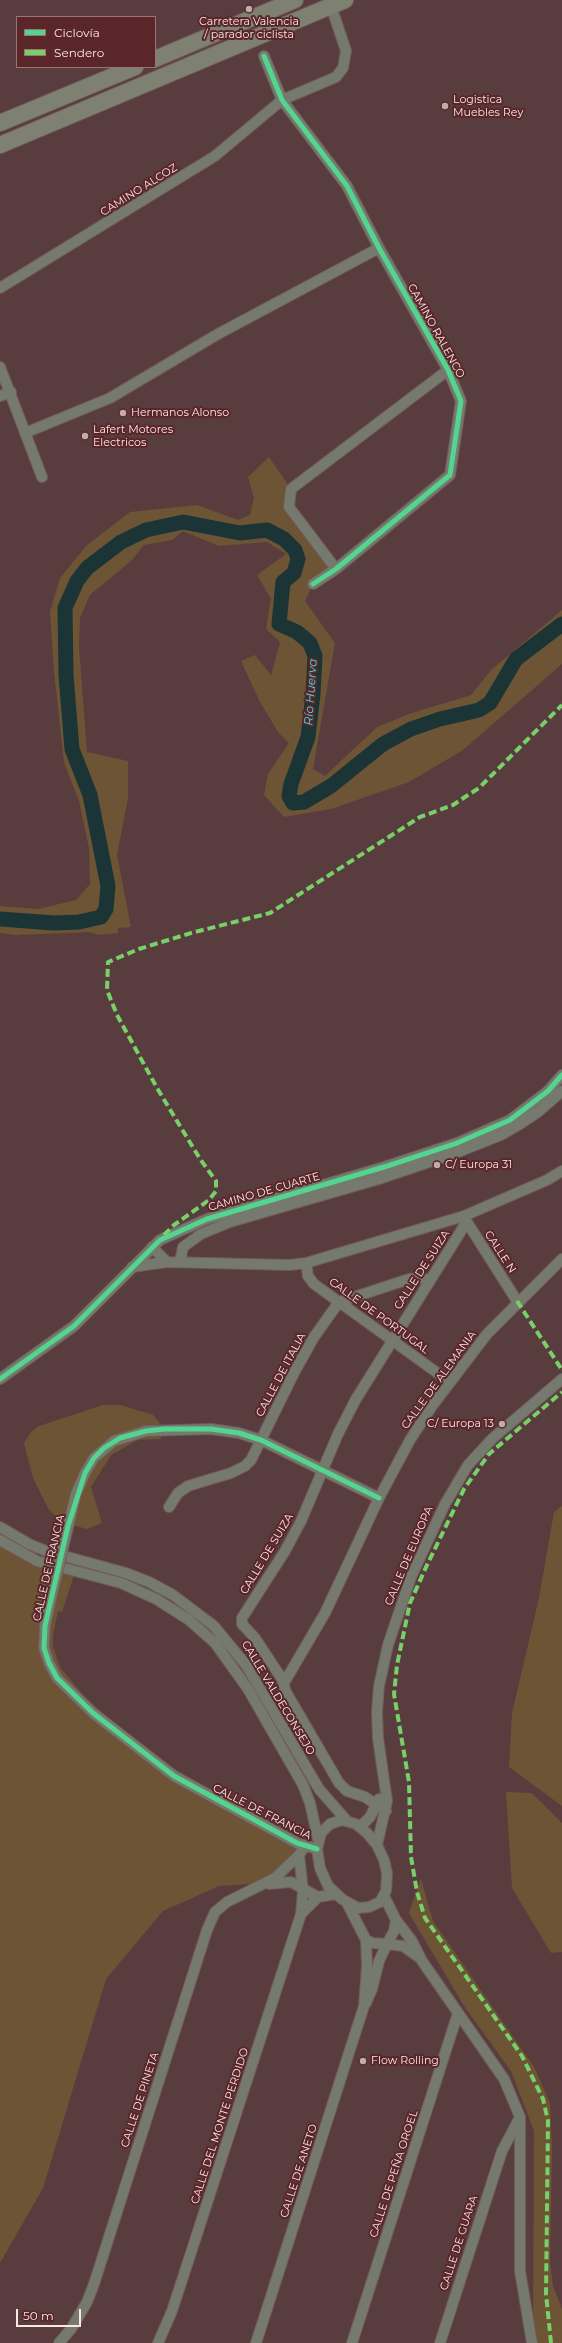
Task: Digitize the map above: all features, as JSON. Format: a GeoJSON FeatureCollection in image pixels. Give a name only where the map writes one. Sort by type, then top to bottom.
{"type":"FeatureCollection","features":[{"type":"Feature","properties":{"kind":"highway"},"geometry":{"type":"LineString","coordinates":[[156,59],[295,0]]}},
{"type":"Feature","properties":{"kind":"highway"},"geometry":{"type":"LineString","coordinates":[[0,145],[338,3]]}},
{"type":"Feature","properties":{"kind":"highway"},"geometry":{"type":"LineString","coordinates":[[0,123],[133,68]]}},
{"type":"Feature","properties":{"kind":"street","name":"CAMINO ALCOZ"},"geometry":{"type":"LineString","coordinates":[[0,288],[215,156],[282,100],[336,77],[342,68],[346,51],[338,3]]}},
{"type":"Feature","properties":{"kind":"street","name":"CAMINO RALENCO"},"geometry":{"type":"LineString","coordinates":[[264,56],[282,100],[347,186],[379,248],[448,370],[461,401],[450,475],[336,569],[313,584]]}},
{"type":"Feature","properties":{"kind":"street"},"geometry":{"type":"LineString","coordinates":[[25,433],[110,398],[218,334],[379,248]]}},
{"type":"Feature","properties":{"kind":"street"},"geometry":{"type":"LineString","coordinates":[[0,367],[11,392],[42,476]]}},
{"type":"Feature","properties":{"kind":"street"},"geometry":{"type":"LineString","coordinates":[[336,569],[289,507],[291,489],[448,370]]}},
{"type":"Feature","properties":{"kind":"street"},"geometry":{"type":"LineString","coordinates":[[0,396],[11,392]]}},
{"type":"Feature","properties":{"kind":"street","name":"CAMINO DE CUARTE"},"geometry":{"type":"LineString","coordinates":[[0,1379],[74,1326],[148,1250],[160,1240],[207,1219],[384,1167],[457,1143],[510,1120],[548,1091],[562,1075]]}},
{"type":"Feature","properties":{"kind":"street"},"geometry":{"type":"LineString","coordinates":[[180,1262],[183,1247],[201,1234],[230,1222],[379,1179],[453,1154],[501,1135],[538,1112],[562,1090]]}},
{"type":"Feature","properties":{"kind":"street"},"geometry":{"type":"LineString","coordinates":[[132,1266],[167,1262],[294,1265],[306,1263],[465,1219],[547,1180],[562,1171]]}},
{"type":"Feature","properties":{"kind":"street","name":"CALLE DE SUIZA"},"geometry":{"type":"LineString","coordinates":[[386,1811],[365,1797],[351,1794],[339,1783],[286,1692],[284,1683],[258,1643],[242,1624],[242,1618],[285,1551],[301,1521],[322,1471],[356,1399],[430,1280],[465,1219]]}},
{"type":"Feature","properties":{"kind":"street","name":"CALLE N"},"geometry":{"type":"LineString","coordinates":[[465,1219],[518,1301]]}},
{"type":"Feature","properties":{"kind":"street"},"geometry":{"type":"LineString","coordinates":[[148,1250],[167,1262]]}},
{"type":"Feature","properties":{"kind":"street"},"geometry":{"type":"LineString","coordinates":[[148,1250],[155,1263]]}},
{"type":"Feature","properties":{"kind":"street","name":"CALLE DE ALEMANIA"},"geometry":{"type":"LineString","coordinates":[[284,1683],[325,1613],[380,1498],[410,1440],[450,1382],[487,1334],[518,1301],[562,1259]]}},
{"type":"Feature","properties":{"kind":"street","name":"CALLE DE PORTUGAL"},"geometry":{"type":"LineString","coordinates":[[306,1263],[310,1281],[450,1382]]}},
{"type":"Feature","properties":{"kind":"street"},"geometry":{"type":"LineString","coordinates":[[339,1302],[408,1279],[420,1278],[430,1280]]}},
{"type":"Feature","properties":{"kind":"street","name":"CALLE DE ITALIA"},"geometry":{"type":"LineString","coordinates":[[169,1507],[178,1494],[188,1486],[231,1473],[245,1466],[255,1454],[295,1371],[314,1337],[339,1302]]}},
{"type":"Feature","properties":{"kind":"street","name":"CALLE DE EUROPA"},"geometry":{"type":"LineString","coordinates":[[377,1845],[386,1811],[377,1712],[381,1675],[388,1645],[405,1591],[421,1553],[445,1504],[465,1470],[492,1439],[562,1379]]}},
{"type":"Feature","properties":{"kind":"street","name":"CALLE DE FRANCIA"},"geometry":{"type":"LineString","coordinates":[[318,1844],[305,1846],[174,1776],[93,1713],[57,1678],[49,1663],[44,1648],[45,1626],[76,1494],[85,1473],[94,1458],[104,1448],[120,1438],[146,1431],[211,1429],[239,1432],[261,1440],[380,1498]]}},
{"type":"Feature","properties":{"kind":"street","name":"CALLE VALDECONSEJO"},"geometry":{"type":"LineString","coordinates":[[0,1526],[29,1544],[46,1551],[126,1573],[149,1582],[173,1595],[214,1626],[231,1644],[246,1665],[319,1789],[347,1821]]}},
{"type":"Feature","properties":{"kind":"street","name":"CALLE VALDECONSEJO"},"geometry":{"type":"LineString","coordinates":[[0,1540],[37,1561],[121,1583],[156,1599],[189,1620],[215,1644],[248,1689],[303,1785],[310,1803],[318,1844]]}},
{"type":"Feature","properties":{"kind":"street"},"geometry":{"type":"LineString","coordinates":[[365,1797],[372,1795],[384,1787]]}},
{"type":"Feature","properties":{"kind":"street","name":"CALLE DE EUROPA"},"geometry":{"type":"LineString","coordinates":[[360,1827],[370,1817],[384,1787]]}},
{"type":"Feature","properties":{"kind":"street"},"geometry":{"type":"LineString","coordinates":[[338,1821],[347,1821],[360,1827],[377,1845],[384,1860],[387,1873],[387,1887],[384,1896],[377,1903],[369,1907],[358,1908],[346,1903],[336,1894],[322,1874],[318,1844],[324,1828],[330,1824],[338,1821]]}},
{"type":"Feature","properties":{"kind":"street","name":"CALLE DE PINETA"},"geometry":{"type":"LineString","coordinates":[[59,2343],[71,2329],[87,2302],[94,2284],[207,1930],[216,1912],[227,1902],[264,1885],[279,1875],[299,1855],[305,1846]]}},
{"type":"Feature","properties":{"kind":"street","name":"CALLE DEL MONTE PERDIDO"},"geometry":{"type":"LineString","coordinates":[[158,2343],[174,2304],[301,1914],[303,1888],[299,1855]]}},
{"type":"Feature","properties":{"kind":"street","name":"CALLE DE PINETA"},"geometry":{"type":"LineString","coordinates":[[264,1885],[288,1882],[303,1888],[318,1897]]}},
{"type":"Feature","properties":{"kind":"street"},"geometry":{"type":"LineString","coordinates":[[318,1897],[336,1894]]}},
{"type":"Feature","properties":{"kind":"street"},"geometry":{"type":"LineString","coordinates":[[384,1896],[396,1920],[412,1941],[422,1961],[504,2079],[520,2117],[522,2142],[519,2210],[520,2271],[532,2343]]}},
{"type":"Feature","properties":{"kind":"street","name":"CALLE DEL MONTE PERDIDO"},"geometry":{"type":"LineString","coordinates":[[301,1914],[318,1897]]}},
{"type":"Feature","properties":{"kind":"street"},"geometry":{"type":"LineString","coordinates":[[346,1903],[366,1940],[380,1945],[387,1944],[403,1946],[422,1961]]}},
{"type":"Feature","properties":{"kind":"street","name":"CALLE DE ANETO"},"geometry":{"type":"LineString","coordinates":[[256,2343],[364,2006],[372,1989],[379,1960],[394,1931],[396,1920]]}},
{"type":"Feature","properties":{"kind":"street","name":"CALLE DE ANETO"},"geometry":{"type":"LineString","coordinates":[[364,2006],[367,1966],[366,1940]]}},
{"type":"Feature","properties":{"kind":"street","name":"CALLE DE PEÑA OROEL"},"geometry":{"type":"LineString","coordinates":[[352,2343],[458,2013]]}},
{"type":"Feature","properties":{"kind":"street","name":"CALLE DE GUARA"},"geometry":{"type":"LineString","coordinates":[[440,2343],[502,2151],[520,2117]]}},
{"type":"Feature","properties":{"kind":"street"},"geometry":{"type":"LineString","coordinates":[[502,2151],[522,2142]]}},
{"type":"Feature","properties":{"kind":"shaded area"},"geometry":{"type":"Polygon","coordinates":[[[269,457],[291,489],[288,499],[336,569],[313,584],[305,601],[335,643],[313,769],[325,776],[377,727],[409,714],[471,695],[491,670],[562,610],[562,664],[463,750],[409,782],[331,809],[284,817],[264,795],[268,774],[289,743],[278,732],[260,702],[241,661],[255,655],[271,675],[280,642],[266,629],[271,599],[257,575],[286,554],[267,542],[219,546],[183,531],[172,540],[144,545],[132,560],[90,595],[80,618],[79,647],[87,752],[128,761],[128,798],[117,855],[131,927],[118,928],[118,933],[98,935],[90,932],[17,935],[0,933],[0,906],[38,909],[76,900],[90,884],[89,848],[79,801],[64,763],[54,671],[50,612],[60,578],[86,546],[130,512],[197,505],[238,520],[250,515],[254,498],[248,477],[269,457]]]}},
{"type":"Feature","properties":{"kind":"shaded area"},"geometry":{"type":"Polygon","coordinates":[[[103,1405],[120,1405],[153,1415],[159,1422],[161,1439],[138,1440],[111,1455],[91,1487],[102,1523],[87,1529],[61,1522],[49,1510],[33,1478],[24,1443],[31,1432],[39,1426],[103,1405]]]}},
{"type":"Feature","properties":{"kind":"shaded area"},"geometry":{"type":"Polygon","coordinates":[[[562,1506],[562,1806],[509,1767],[512,1713],[539,1598],[554,1512],[562,1506]]]}},
{"type":"Feature","properties":{"kind":"shaded area"},"geometry":{"type":"Polygon","coordinates":[[[0,1540],[75,1572],[62,1612],[58,1611],[53,1635],[53,1646],[60,1667],[84,1696],[120,1729],[165,1763],[207,1788],[262,1816],[258,1822],[305,1846],[267,1883],[219,1886],[163,1911],[106,1979],[43,2188],[0,2263],[0,1540]]]}},
{"type":"Feature","properties":{"kind":"shaded area"},"geometry":{"type":"Polygon","coordinates":[[[506,1792],[532,1793],[562,1823],[562,1952],[551,1953],[512,1888],[506,1792]]]}},
{"type":"Feature","properties":{"kind":"shaded area"},"geometry":{"type":"Polygon","coordinates":[[[421,1879],[433,1921],[534,2067],[550,2103],[552,2146],[550,2262],[553,2286],[562,2309],[562,2343],[533,2343],[534,2131],[511,2071],[464,2006],[409,1913],[421,1879]]]}},
{"type":"Feature","properties":{"kind":"waterway","name":"Río Huerva"},"geometry":{"type":"LineString","coordinates":[[0,919],[54,923],[79,922],[101,917],[106,909],[108,886],[90,795],[72,749],[66,675],[65,608],[77,581],[87,568],[121,542],[146,530],[183,522],[240,533],[267,530],[284,539],[295,550],[298,559],[294,573],[283,582],[279,624],[297,632],[310,643],[315,656],[313,694],[308,737],[291,784],[289,796],[293,803],[304,802],[331,786],[383,744],[411,729],[440,719],[479,710],[490,703],[516,659],[562,624]]}},
{"type":"Feature","properties":{"kind":"marked path"},"geometry":{"type":"LineString","coordinates":[[164,1235],[174,1225],[209,1200],[216,1191],[216,1181],[200,1159],[157,1088],[117,1015],[107,990],[108,962],[139,949],[191,933],[270,913],[420,817],[453,805],[479,788],[562,705]]}},
{"type":"Feature","properties":{"kind":"marked path"},"geometry":{"type":"LineString","coordinates":[[517,1301],[562,1370]]}},
{"type":"Feature","properties":{"kind":"marked path"},"geometry":{"type":"LineString","coordinates":[[551,2343],[546,2294],[548,2121],[543,2099],[522,2056],[425,1918],[417,1892],[411,1857],[409,1782],[394,1694],[397,1665],[410,1603],[464,1489],[489,1454],[562,1392]]}},
{"type":"Feature","properties":{"kind":"cycle path"},"geometry":{"type":"LineString","coordinates":[[264,56],[282,100],[347,186],[379,248],[448,370],[461,401],[450,475],[336,569],[313,584]]}},
{"type":"Feature","properties":{"kind":"cycle path"},"geometry":{"type":"LineString","coordinates":[[0,1379],[74,1326],[160,1240],[207,1219],[384,1167],[457,1143],[510,1120],[548,1091],[562,1075]]}},
{"type":"Feature","properties":{"kind":"cycle path"},"geometry":{"type":"LineString","coordinates":[[317,1849],[297,1843],[174,1776],[93,1713],[57,1678],[49,1663],[44,1648],[45,1626],[68,1526],[85,1473],[94,1458],[104,1448],[120,1438],[146,1431],[165,1429],[211,1429],[239,1433],[261,1440],[379,1498]]}},
{"type":"Feature","properties":{"kind":"place","name":"Carretera Valencia / parador ciclista"},"geometry":{"type":"Point","coordinates":[249,9]}},
{"type":"Feature","properties":{"kind":"place","name":"Logistica Muebles Rey"},"geometry":{"type":"Point","coordinates":[445,106]}},
{"type":"Feature","properties":{"kind":"place","name":"Hermanos Alonso"},"geometry":{"type":"Point","coordinates":[123,413]}},
{"type":"Feature","properties":{"kind":"place","name":"Lafert Motores Electricos"},"geometry":{"type":"Point","coordinates":[85,436]}},
{"type":"Feature","properties":{"kind":"place","name":"C/ Europa 31"},"geometry":{"type":"Point","coordinates":[437,1165]}},
{"type":"Feature","properties":{"kind":"place","name":"C/ Europa 13"},"geometry":{"type":"Point","coordinates":[502,1424]}},
{"type":"Feature","properties":{"kind":"place","name":"Flow Rolling"},"geometry":{"type":"Point","coordinates":[363,2061]}}]}
